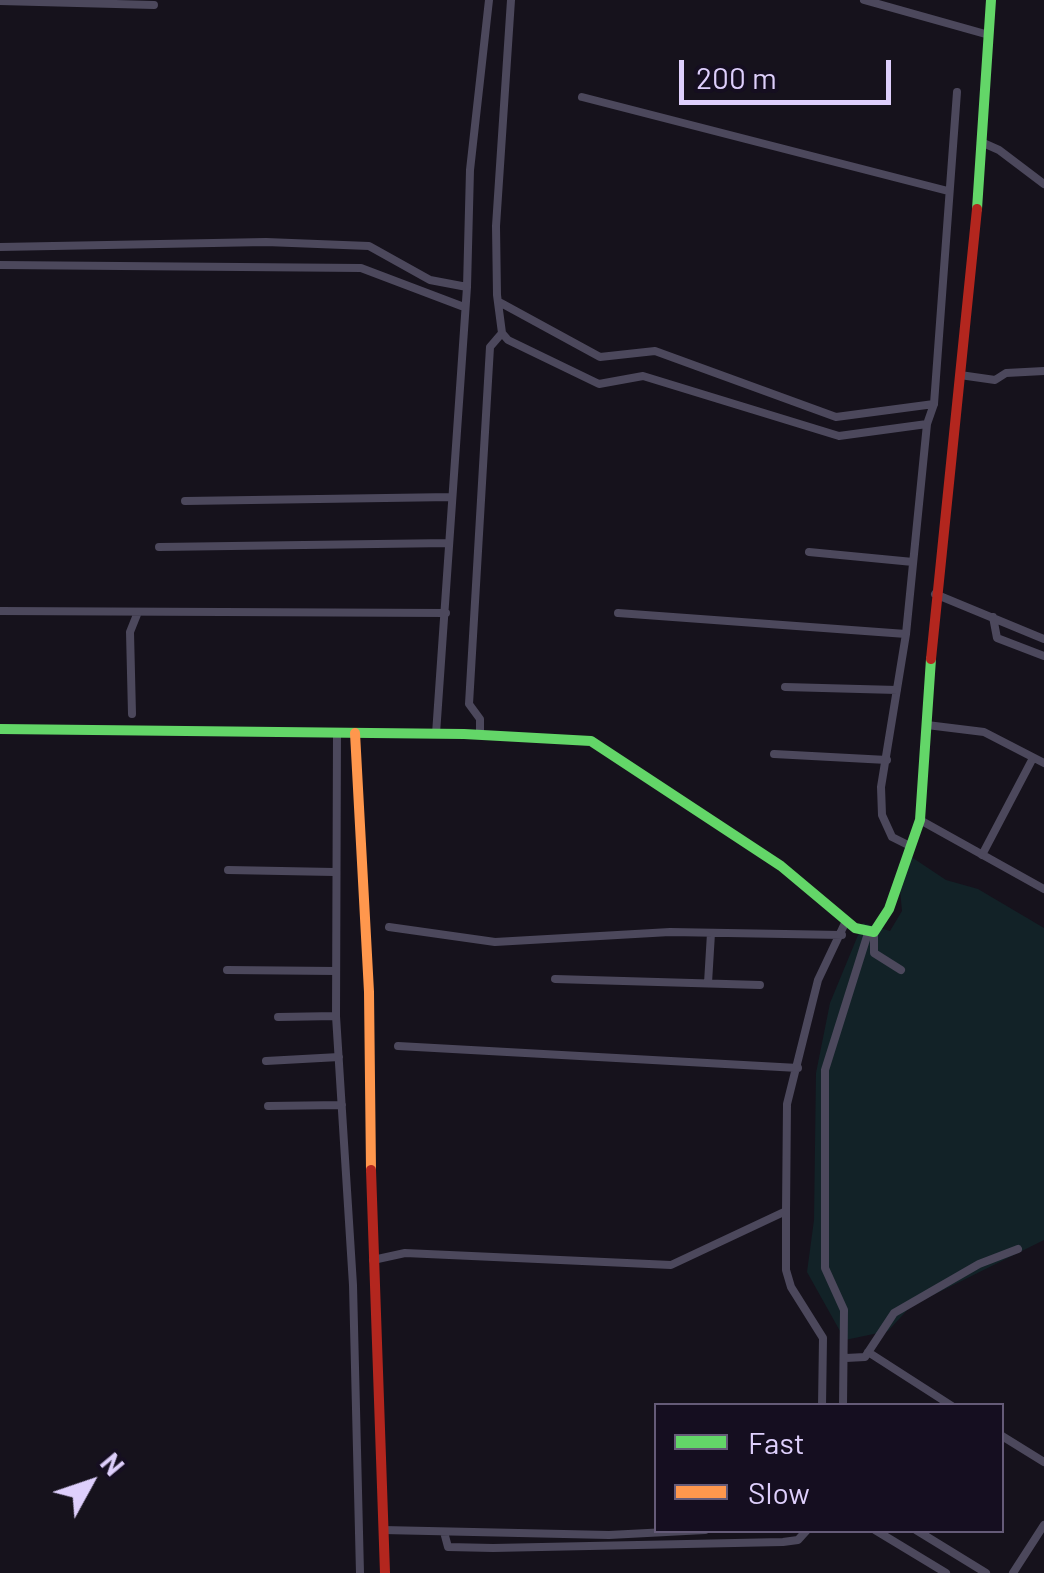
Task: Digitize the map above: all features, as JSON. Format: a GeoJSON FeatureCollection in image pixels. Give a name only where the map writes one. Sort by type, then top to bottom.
{"type":"FeatureCollection","features":[{"type":"Feature","properties":{"kind":"street"},"geometry":{"type":"LineString","coordinates":[[436,734],[467,287],[470,170],[488,0]]}},
{"type":"Feature","properties":{"kind":"street"},"geometry":{"type":"LineString","coordinates":[[480,735],[480,719],[469,704],[490,347],[502,333],[496,226],[511,0]]}},
{"type":"Feature","properties":{"kind":"street"},"geometry":{"type":"LineString","coordinates":[[864,0],[989,35]]}},
{"type":"Feature","properties":{"kind":"street"},"geometry":{"type":"LineString","coordinates":[[843,1403],[844,1310],[825,1268],[825,1070],[871,931],[890,909],[920,820],[935,594],[982,142],[991,0]]}},
{"type":"Feature","properties":{"kind":"street"},"geometry":{"type":"LineString","coordinates":[[0,2],[154,4]]}},
{"type":"Feature","properties":{"kind":"street"},"geometry":{"type":"LineString","coordinates":[[910,846],[892,837],[882,815],[881,788],[906,634],[926,424],[934,404],[956,92]]}},
{"type":"Feature","properties":{"kind":"street"},"geometry":{"type":"LineString","coordinates":[[582,97],[948,191]]}},
{"type":"Feature","properties":{"kind":"street"},"geometry":{"type":"LineString","coordinates":[[982,142],[1044,184]]}},
{"type":"Feature","properties":{"kind":"street"},"geometry":{"type":"LineString","coordinates":[[0,247],[266,242],[369,246],[430,280],[467,287]]}},
{"type":"Feature","properties":{"kind":"street"},"geometry":{"type":"LineString","coordinates":[[0,266],[361,268],[464,307]]}},
{"type":"Feature","properties":{"kind":"street"},"geometry":{"type":"LineString","coordinates":[[502,304],[600,357],[655,351],[836,416],[934,404]]}},
{"type":"Feature","properties":{"kind":"street"},"geometry":{"type":"LineString","coordinates":[[502,333],[599,384],[643,376],[839,436],[926,424]]}},
{"type":"Feature","properties":{"kind":"street"},"geometry":{"type":"LineString","coordinates":[[960,375],[995,380],[1006,373],[1044,371]]}},
{"type":"Feature","properties":{"kind":"street"},"geometry":{"type":"LineString","coordinates":[[184,502],[452,496]]}},
{"type":"Feature","properties":{"kind":"street"},"geometry":{"type":"LineString","coordinates":[[159,547],[449,543]]}},
{"type":"Feature","properties":{"kind":"street"},"geometry":{"type":"LineString","coordinates":[[809,552],[913,562]]}},
{"type":"Feature","properties":{"kind":"street"},"geometry":{"type":"LineString","coordinates":[[935,594],[1044,639]]}},
{"type":"Feature","properties":{"kind":"street"},"geometry":{"type":"LineString","coordinates":[[0,612],[446,613]]}},
{"type":"Feature","properties":{"kind":"street"},"geometry":{"type":"LineString","coordinates":[[132,714],[130,632],[138,612]]}},
{"type":"Feature","properties":{"kind":"street"},"geometry":{"type":"LineString","coordinates":[[618,613],[906,634]]}},
{"type":"Feature","properties":{"kind":"street"},"geometry":{"type":"LineString","coordinates":[[993,617],[997,638],[1044,656]]}},
{"type":"Feature","properties":{"kind":"street"},"geometry":{"type":"LineString","coordinates":[[785,687],[898,690]]}},
{"type":"Feature","properties":{"kind":"street"},"geometry":{"type":"LineString","coordinates":[[927,725],[984,732],[1044,763]]}},
{"type":"Feature","properties":{"kind":"street"},"geometry":{"type":"LineString","coordinates":[[0,729],[436,734],[591,741],[781,866],[846,921],[871,931]]}},
{"type":"Feature","properties":{"kind":"street"},"geometry":{"type":"LineString","coordinates":[[337,733],[336,1016],[353,1285],[360,1573]]}},
{"type":"Feature","properties":{"kind":"street"},"geometry":{"type":"LineString","coordinates":[[354,734],[369,992],[384,1573]]}},
{"type":"Feature","properties":{"kind":"street"},"geometry":{"type":"LineString","coordinates":[[774,754],[887,760]]}},
{"type":"Feature","properties":{"kind":"street"},"geometry":{"type":"LineString","coordinates":[[982,855],[1033,758]]}},
{"type":"Feature","properties":{"kind":"street"},"geometry":{"type":"LineString","coordinates":[[920,820],[1044,890]]}},
{"type":"Feature","properties":{"kind":"street"},"geometry":{"type":"LineString","coordinates":[[228,870],[334,872]]}},
{"type":"Feature","properties":{"kind":"street"},"geometry":{"type":"LineString","coordinates":[[822,1403],[822,1338],[790,1287],[786,1104],[818,980],[846,921]]}},
{"type":"Feature","properties":{"kind":"street"},"geometry":{"type":"LineString","coordinates":[[389,927],[495,942],[711,933],[842,935]]}},
{"type":"Feature","properties":{"kind":"street"},"geometry":{"type":"LineString","coordinates":[[871,931],[874,953],[901,970]]}},
{"type":"Feature","properties":{"kind":"street"},"geometry":{"type":"LineString","coordinates":[[708,983],[711,933]]}},
{"type":"Feature","properties":{"kind":"street"},"geometry":{"type":"LineString","coordinates":[[227,970],[336,971]]}},
{"type":"Feature","properties":{"kind":"street"},"geometry":{"type":"LineString","coordinates":[[555,979],[760,985]]}},
{"type":"Feature","properties":{"kind":"street"},"geometry":{"type":"LineString","coordinates":[[278,1017],[336,1016]]}},
{"type":"Feature","properties":{"kind":"street"},"geometry":{"type":"LineString","coordinates":[[398,1046],[798,1068]]}},
{"type":"Feature","properties":{"kind":"street"},"geometry":{"type":"LineString","coordinates":[[266,1061],[338,1057]]}},
{"type":"Feature","properties":{"kind":"street"},"geometry":{"type":"LineString","coordinates":[[268,1106],[342,1105]]}},
{"type":"Feature","properties":{"kind":"street"},"geometry":{"type":"LineString","coordinates":[[373,1260],[405,1253],[672,1266],[786,1211]]}},
{"type":"Feature","properties":{"kind":"street"},"geometry":{"type":"LineString","coordinates":[[846,1358],[868,1352],[894,1313],[979,1264],[1018,1249]]}},
{"type":"Feature","properties":{"kind":"street"},"geometry":{"type":"LineString","coordinates":[[868,1352],[947,1403]]}},
{"type":"Feature","properties":{"kind":"street"},"geometry":{"type":"LineString","coordinates":[[1004,1437],[1044,1462]]}},
{"type":"Feature","properties":{"kind":"street"},"geometry":{"type":"LineString","coordinates":[[1013,1573],[1044,1525]]}},
{"type":"Feature","properties":{"kind":"street"},"geometry":{"type":"LineString","coordinates":[[383,1530],[608,1536],[656,1533]]}},
{"type":"Feature","properties":{"kind":"street"},"geometry":{"type":"LineString","coordinates":[[444,1532],[448,1547],[493,1548],[784,1542],[798,1540],[804,1533]]}},
{"type":"Feature","properties":{"kind":"street"},"geometry":{"type":"LineString","coordinates":[[880,1533],[946,1573]]}},
{"type":"Feature","properties":{"kind":"street"},"geometry":{"type":"LineString","coordinates":[[921,1533],[986,1573]]}},
{"type":"Feature","properties":{"kind":"shaded area"},"geometry":{"type":"Polygon","coordinates":[[[907,854],[946,880],[978,889],[1044,928],[1044,1240],[911,1306],[888,1331],[845,1340],[807,1272],[814,1220],[816,1073],[830,1003],[863,923],[890,931],[902,911],[899,879],[907,854]]]}},
{"type":"Feature","properties":{"kind":"traffic: fast"},"geometry":{"type":"LineString","coordinates":[[977,209],[991,0]]}},
{"type":"Feature","properties":{"kind":"traffic: fast"},"geometry":{"type":"LineString","coordinates":[[0,729],[464,734],[591,741],[781,866],[855,928],[874,932],[889,909],[920,820],[931,659]]}},
{"type":"Feature","properties":{"kind":"traffic: slow"},"geometry":{"type":"LineString","coordinates":[[355,733],[369,992],[371,1170]]}},
{"type":"Feature","properties":{"kind":"traffic: jam"},"geometry":{"type":"LineString","coordinates":[[931,659],[977,209]]}},
{"type":"Feature","properties":{"kind":"traffic: jam"},"geometry":{"type":"LineString","coordinates":[[371,1170],[385,1573]]}}]}
